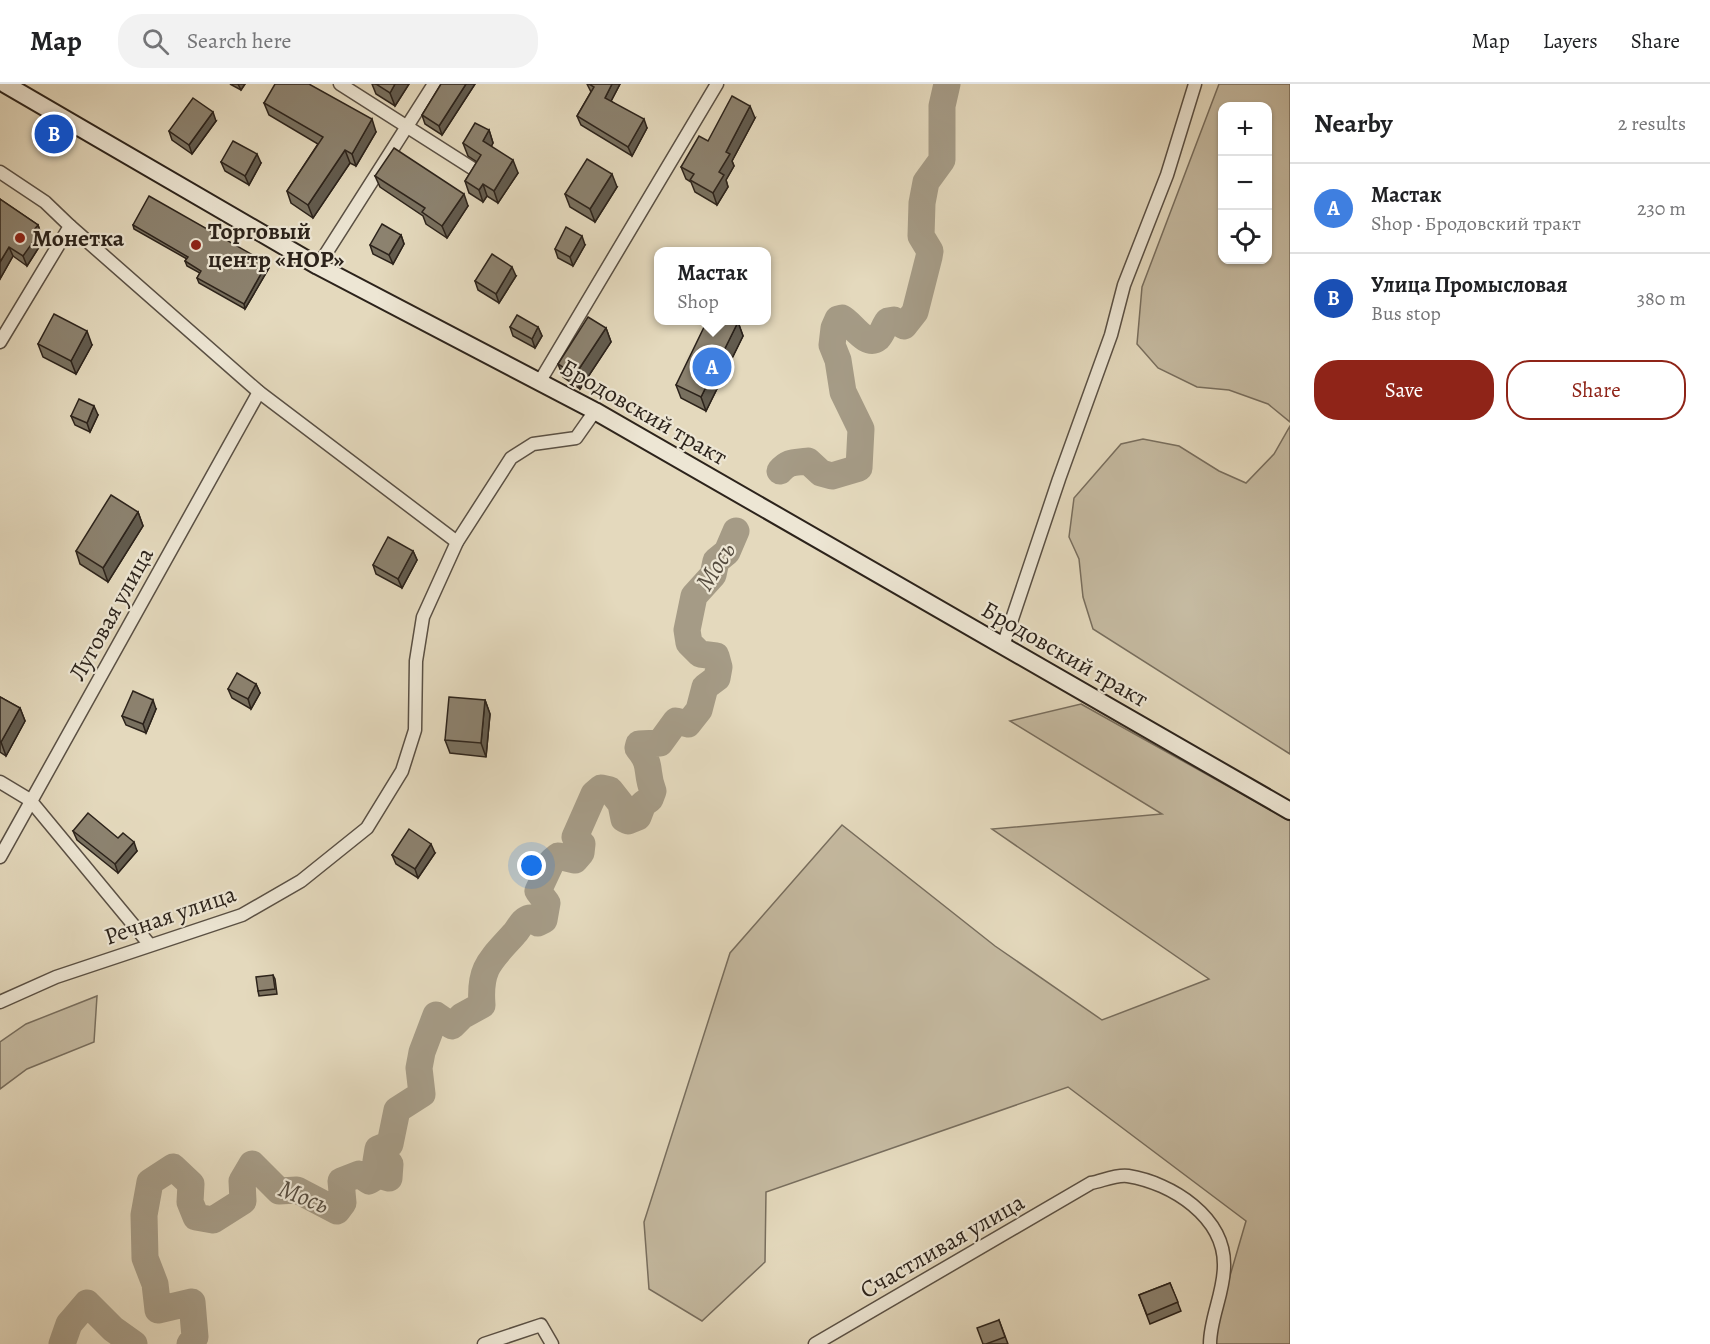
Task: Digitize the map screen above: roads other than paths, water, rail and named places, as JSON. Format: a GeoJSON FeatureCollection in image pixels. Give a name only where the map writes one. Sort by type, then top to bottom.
{"type":"FeatureCollection","features":[{"type":"Feature","properties":{"kind":"main road","name":"Бродовский тракт"},"geometry":{"type":"LineString","coordinates":[[5,84],[318,266],[595,411],[1290,811]]}},
{"type":"Feature","properties":{"kind":"street"},"geometry":{"type":"LineString","coordinates":[[340,84],[476,170]]}},
{"type":"Feature","properties":{"kind":"street"},"geometry":{"type":"LineString","coordinates":[[318,266],[434,84]]}},
{"type":"Feature","properties":{"kind":"street"},"geometry":{"type":"LineString","coordinates":[[540,381],[717,84]]}},
{"type":"Feature","properties":{"kind":"street"},"geometry":{"type":"LineString","coordinates":[[1003,646],[1059,480],[1108,346],[1124,285],[1167,175],[1195,84]]}},
{"type":"Feature","properties":{"kind":"street"},"geometry":{"type":"LineString","coordinates":[[0,172],[45,202],[260,392],[457,542]]}},
{"type":"Feature","properties":{"kind":"street"},"geometry":{"type":"LineString","coordinates":[[0,342],[70,226]]}},
{"type":"Feature","properties":{"kind":"street","name":"Луговая улица"},"geometry":{"type":"LineString","coordinates":[[0,857],[260,392]]}},
{"type":"Feature","properties":{"kind":"street","name":"Речная улица"},"geometry":{"type":"LineString","coordinates":[[0,1002],[56,977],[242,915],[301,880],[367,828],[402,771],[415,730],[417,661],[423,617],[457,542],[511,458],[533,444],[576,438],[595,411]]}},
{"type":"Feature","properties":{"kind":"street"},"geometry":{"type":"LineString","coordinates":[[0,782],[30,800],[150,945]]}},
{"type":"Feature","properties":{"kind":"street","name":"Счастливая улица"},"geometry":{"type":"LineString","coordinates":[[814,1344],[1091,1183],[1125,1175],[1163,1186],[1197,1207],[1221,1240],[1224,1267],[1210,1344]]}},
{"type":"Feature","properties":{"kind":"street"},"geometry":{"type":"LineString","coordinates":[[484,1344],[541,1325],[552,1344]]}},
{"type":"Feature","properties":{"kind":"waterway","name":"Мось"},"geometry":{"type":"LineString","coordinates":[[780,471],[790,464],[808,461],[821,473],[832,476],[859,468],[861,429],[843,392],[838,360],[832,345],[834,328],[838,319],[842,318],[864,337],[873,340],[878,338],[888,321],[894,320],[904,326],[915,312],[930,251],[921,236],[922,203],[926,182],[942,160],[942,106],[947,84]]}},
{"type":"Feature","properties":{"kind":"waterway","name":"Мось"},"geometry":{"type":"LineString","coordinates":[[190,1344],[195,1337],[192,1302],[158,1310],[155,1284],[145,1258],[144,1215],[150,1182],[173,1167],[191,1184],[190,1202],[196,1217],[213,1220],[243,1201],[242,1181],[252,1164],[279,1191],[297,1190],[337,1211],[343,1203],[341,1181],[359,1174],[369,1181],[379,1175],[389,1178],[390,1164],[376,1161],[378,1149],[390,1144],[397,1110],[422,1094],[419,1068],[422,1052],[436,1015],[452,1026],[462,1016],[482,1005],[482,982],[493,958],[525,921],[530,918],[538,923],[544,920],[547,903],[538,891],[552,861],[558,856],[575,860],[581,853],[582,844],[575,837],[594,794],[601,788],[610,790],[621,804],[624,819],[628,821],[638,817],[643,804],[650,799],[653,791],[647,764],[638,748],[639,744],[660,743],[676,721],[688,724],[699,710],[705,687],[717,678],[719,667],[716,656],[700,654],[689,643],[687,630],[694,596],[713,575],[716,561],[727,552],[736,531]]}},
{"type":"Feature","properties":{"kind":"waterway","name":"Мось"},"geometry":{"type":"LineString","coordinates":[[62,1344],[69,1324],[87,1303],[113,1329],[134,1344]]}},
{"type":"Feature","properties":{"kind":"place","name":"Улица Промысловая"},"geometry":{"type":"Point","coordinates":[54,134]}},
{"type":"Feature","properties":{"kind":"place","name":"Монетка"},"geometry":{"type":"Point","coordinates":[20,238]}},
{"type":"Feature","properties":{"kind":"place","name":"Торговый центр «НОР»"},"geometry":{"type":"Point","coordinates":[196,245]}},
{"type":"Feature","properties":{"kind":"place","name":"Мастак"},"geometry":{"type":"Point","coordinates":[712,367]}}]}
